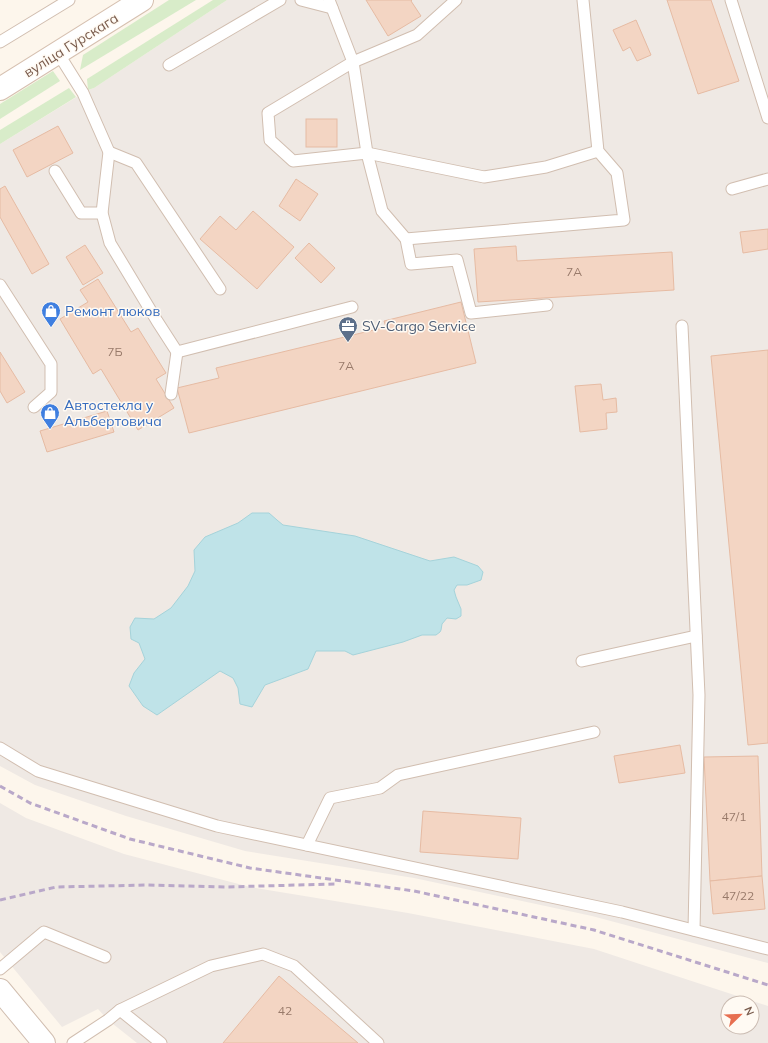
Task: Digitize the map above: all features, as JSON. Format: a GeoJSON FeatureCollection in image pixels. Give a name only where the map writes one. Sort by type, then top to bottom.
{"type":"FeatureCollection","features":[{"type":"Feature","properties":{"kind":"main road","name":"вуліца Гурскага"},"geometry":{"type":"LineString","coordinates":[[0,89],[142,0]]}},
{"type":"Feature","properties":{"kind":"main road"},"geometry":{"type":"LineString","coordinates":[[0,990],[44,1043]]}},
{"type":"Feature","properties":{"kind":"lane"},"geometry":{"type":"LineString","coordinates":[[0,42],[69,0]]}},
{"type":"Feature","properties":{"kind":"lane"},"geometry":{"type":"LineString","coordinates":[[169,65],[280,0]]}},
{"type":"Feature","properties":{"kind":"lane"},"geometry":{"type":"LineString","coordinates":[[301,0],[331,4],[353,62],[367,153],[382,211],[406,239],[411,264],[457,260],[471,313],[547,305]]}},
{"type":"Feature","properties":{"kind":"lane"},"geometry":{"type":"LineString","coordinates":[[456,0],[417,35],[353,62],[268,114],[270,140],[293,161],[367,153],[484,177],[546,167],[598,151]]}},
{"type":"Feature","properties":{"kind":"lane"},"geometry":{"type":"LineString","coordinates":[[406,239],[624,220],[616,173],[598,151],[583,0]]}},
{"type":"Feature","properties":{"kind":"lane"},"geometry":{"type":"LineString","coordinates":[[731,0],[768,118]]}},
{"type":"Feature","properties":{"kind":"lane"},"geometry":{"type":"LineString","coordinates":[[58,53],[83,93],[109,152],[102,213],[110,243],[177,352],[171,394]]}},
{"type":"Feature","properties":{"kind":"lane"},"geometry":{"type":"LineString","coordinates":[[109,152],[136,162],[220,289]]}},
{"type":"Feature","properties":{"kind":"lane"},"geometry":{"type":"LineString","coordinates":[[56,171],[81,213],[102,213]]}},
{"type":"Feature","properties":{"kind":"lane"},"geometry":{"type":"LineString","coordinates":[[732,188],[768,179]]}},
{"type":"Feature","properties":{"kind":"lane"},"geometry":{"type":"LineString","coordinates":[[0,285],[51,364],[51,392],[34,406]]}},
{"type":"Feature","properties":{"kind":"lane"},"geometry":{"type":"LineString","coordinates":[[177,352],[352,307]]}},
{"type":"Feature","properties":{"kind":"lane"},"geometry":{"type":"LineString","coordinates":[[682,326],[699,695],[694,930]]}},
{"type":"Feature","properties":{"kind":"lane"},"geometry":{"type":"LineString","coordinates":[[582,661],[696,636]]}},
{"type":"Feature","properties":{"kind":"lane"},"geometry":{"type":"LineString","coordinates":[[307,845],[330,798],[380,788],[398,775],[594,732]]}},
{"type":"Feature","properties":{"kind":"lane"},"geometry":{"type":"LineString","coordinates":[[0,748],[38,770],[217,826],[622,912],[768,949]]}},
{"type":"Feature","properties":{"kind":"lane"},"geometry":{"type":"LineString","coordinates":[[0,969],[44,932],[104,957]]}},
{"type":"Feature","properties":{"kind":"lane"},"geometry":{"type":"LineString","coordinates":[[72,1043],[108,1020],[120,1010],[211,966],[263,954],[294,966],[378,1043]]}},
{"type":"Feature","properties":{"kind":"lane"},"geometry":{"type":"LineString","coordinates":[[120,1010],[161,1043]]}},
{"type":"Feature","properties":{"kind":"shaded area"},"geometry":{"type":"Polygon","coordinates":[[[227,0],[768,0],[768,963],[592,916],[414,878],[245,851],[126,816],[35,785],[0,766],[0,144],[88,90],[94,88],[227,0]],[[673,281],[584,295],[674,290],[673,281]]]}},
{"type":"Feature","properties":{"kind":"shaded area"},"geometry":{"type":"Polygon","coordinates":[[[0,803],[26,818],[124,854],[250,887],[408,913],[594,949],[734,995],[720,995],[720,1035],[760,1035],[760,1003],[768,1006],[768,1043],[137,1043],[108,1020],[98,1009],[62,1027],[0,952],[0,803]]]}},
{"type":"Feature","properties":{"kind":"green space"},"geometry":{"type":"Polygon","coordinates":[[[169,0],[196,0],[80,70],[83,55],[169,0]]]}},
{"type":"Feature","properties":{"kind":"green space"},"geometry":{"type":"Polygon","coordinates":[[[213,0],[227,0],[94,88],[88,90],[87,79],[213,0]]]}},
{"type":"Feature","properties":{"kind":"green space"},"geometry":{"type":"Polygon","coordinates":[[[53,71],[60,81],[0,119],[0,104],[53,71]]]}},
{"type":"Feature","properties":{"kind":"green space"},"geometry":{"type":"Polygon","coordinates":[[[69,88],[76,97],[0,144],[0,130],[69,88]]]}},
{"type":"Feature","properties":{"kind":"water"},"geometry":{"type":"Polygon","coordinates":[[[252,513],[269,513],[283,525],[355,536],[430,561],[454,557],[478,566],[483,572],[481,580],[467,585],[457,585],[454,590],[461,609],[461,616],[456,619],[447,618],[442,624],[440,632],[436,635],[422,635],[403,642],[353,655],[345,651],[316,651],[308,669],[265,685],[252,707],[240,704],[238,688],[233,678],[220,671],[157,715],[143,706],[129,686],[134,673],[145,659],[139,643],[131,639],[130,627],[135,618],[154,619],[171,608],[188,586],[195,571],[194,550],[205,537],[238,523],[252,513]]]}},
{"type":"Feature","properties":{"kind":"building"},"geometry":{"type":"Polygon","coordinates":[[[366,0],[412,0],[411,1],[421,16],[388,36],[366,0]]]}},
{"type":"Feature","properties":{"kind":"building"},"geometry":{"type":"Polygon","coordinates":[[[667,0],[711,0],[739,81],[698,94],[667,0]]]}},
{"type":"Feature","properties":{"kind":"building"},"geometry":{"type":"Polygon","coordinates":[[[636,20],[651,55],[637,61],[630,47],[623,51],[613,30],[636,20]]]}},
{"type":"Feature","properties":{"kind":"building"},"geometry":{"type":"Polygon","coordinates":[[[306,119],[337,119],[337,147],[306,147],[306,119]]]}},
{"type":"Feature","properties":{"kind":"building"},"geometry":{"type":"Polygon","coordinates":[[[58,126],[73,153],[27,177],[13,150],[58,126]]]}},
{"type":"Feature","properties":{"kind":"building"},"geometry":{"type":"Polygon","coordinates":[[[296,179],[318,194],[300,221],[279,206],[296,179]]]}},
{"type":"Feature","properties":{"kind":"building"},"geometry":{"type":"Polygon","coordinates":[[[5,186],[49,264],[32,274],[0,217],[0,189],[5,186]]]}},
{"type":"Feature","properties":{"kind":"building"},"geometry":{"type":"Polygon","coordinates":[[[253,211],[294,247],[257,289],[200,239],[220,216],[236,230],[253,211]]]}},
{"type":"Feature","properties":{"kind":"building"},"geometry":{"type":"Polygon","coordinates":[[[768,229],[768,249],[743,253],[740,232],[768,229]]]}},
{"type":"Feature","properties":{"kind":"building"},"geometry":{"type":"Polygon","coordinates":[[[309,243],[335,268],[321,283],[295,258],[309,243]]]}},
{"type":"Feature","properties":{"kind":"building"},"geometry":{"type":"Polygon","coordinates":[[[85,245],[103,273],[83,285],[66,257],[85,245]]]}},
{"type":"Feature","properties":{"kind":"building"},"geometry":{"type":"Polygon","coordinates":[[[516,246],[517,261],[672,252],[674,290],[478,302],[474,249],[516,246]]]}},
{"type":"Feature","properties":{"kind":"building"},"geometry":{"type":"Polygon","coordinates":[[[98,279],[131,332],[138,328],[166,373],[156,379],[174,408],[138,430],[101,369],[93,374],[60,319],[88,302],[80,290],[98,279]]]}},
{"type":"Feature","properties":{"kind":"building"},"geometry":{"type":"Polygon","coordinates":[[[461,302],[476,363],[189,433],[177,388],[219,378],[216,368],[386,327],[384,321],[461,302]]]}},
{"type":"Feature","properties":{"kind":"building"},"geometry":{"type":"Polygon","coordinates":[[[768,350],[768,743],[748,745],[711,356],[768,350]]]}},
{"type":"Feature","properties":{"kind":"building"},"geometry":{"type":"Polygon","coordinates":[[[0,352],[25,392],[7,403],[0,391],[0,352]]]}},
{"type":"Feature","properties":{"kind":"building"},"geometry":{"type":"Polygon","coordinates":[[[601,384],[603,400],[616,398],[617,412],[606,413],[607,429],[580,432],[575,386],[601,384]]]}},
{"type":"Feature","properties":{"kind":"building"},"geometry":{"type":"Polygon","coordinates":[[[107,411],[114,432],[47,452],[40,431],[107,411]]]}},
{"type":"Feature","properties":{"kind":"building"},"geometry":{"type":"Polygon","coordinates":[[[680,745],[685,773],[619,783],[614,756],[680,745]]]}},
{"type":"Feature","properties":{"kind":"building"},"geometry":{"type":"Polygon","coordinates":[[[758,756],[762,876],[710,881],[704,757],[758,756]]]}},
{"type":"Feature","properties":{"kind":"building"},"geometry":{"type":"Polygon","coordinates":[[[423,811],[521,818],[518,859],[420,852],[423,811]]]}},
{"type":"Feature","properties":{"kind":"building"},"geometry":{"type":"Polygon","coordinates":[[[762,876],[765,909],[713,914],[710,881],[762,876]]]}},
{"type":"Feature","properties":{"kind":"building"},"geometry":{"type":"Polygon","coordinates":[[[279,976],[358,1043],[223,1043],[279,976]]]}},
{"type":"Feature","properties":{"kind":"railway"},"geometry":{"type":"LineString","coordinates":[[0,786],[30,803],[130,839],[250,868],[414,891],[594,930],[768,985]]}},
{"type":"Feature","properties":{"kind":"railway"},"geometry":{"type":"LineString","coordinates":[[0,900],[56,887],[148,885],[225,887],[335,884]]}},
{"type":"Feature","properties":{"kind":"place","name":"Ремонт люков"},"geometry":{"type":"Point","coordinates":[51,328]}},
{"type":"Feature","properties":{"kind":"place","name":"SV-Cargo Service"},"geometry":{"type":"Point","coordinates":[348,343]}},
{"type":"Feature","properties":{"kind":"place","name":"Автостекла у Альбертовича"},"geometry":{"type":"Point","coordinates":[50,430]}}]}
